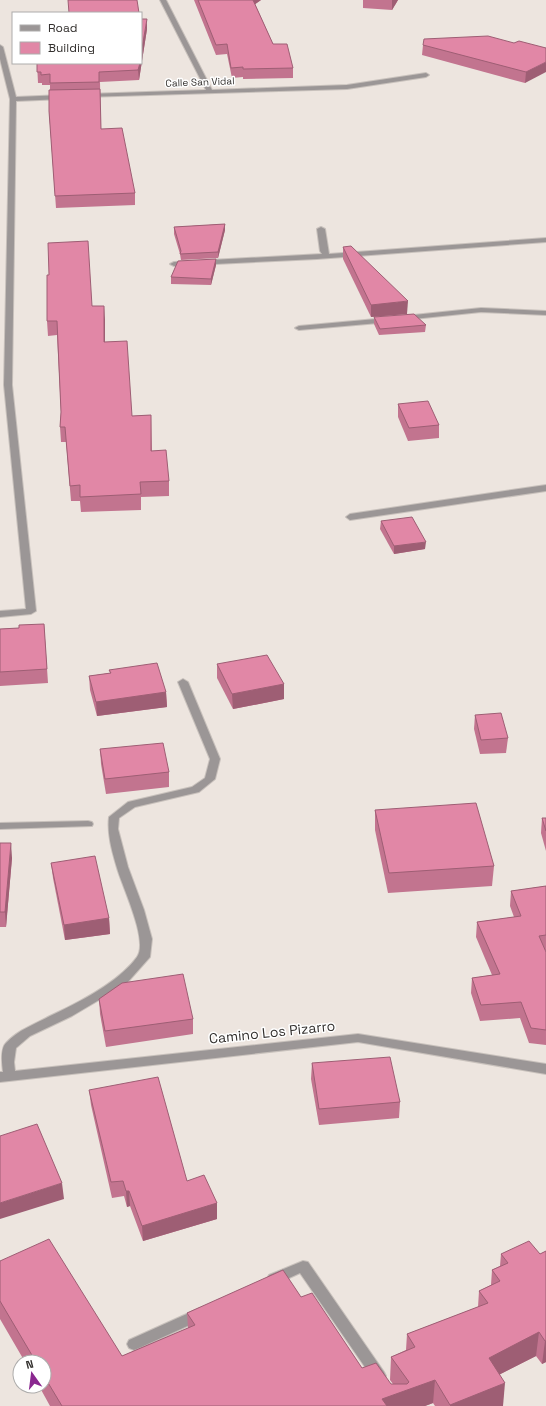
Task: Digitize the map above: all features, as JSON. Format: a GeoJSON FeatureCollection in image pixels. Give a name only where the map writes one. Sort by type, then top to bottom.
{"type":"FeatureCollection","features":[{"type":"Feature","properties":{"kind":"street"},"geometry":{"type":"LineString","coordinates":[[163,0],[210,92]]}},
{"type":"Feature","properties":{"kind":"street"},"geometry":{"type":"LineString","coordinates":[[0,47],[13,99],[4,385],[31,611],[0,614]]}},
{"type":"Feature","properties":{"kind":"street","name":"Calle San Vidal"},"geometry":{"type":"LineString","coordinates":[[76,97],[347,87],[426,76]]}},
{"type":"Feature","properties":{"kind":"street"},"geometry":{"type":"LineString","coordinates":[[13,99],[68,97]]}},
{"type":"Feature","properties":{"kind":"street"},"geometry":{"type":"LineString","coordinates":[[321,229],[324,251],[327,256]]}},
{"type":"Feature","properties":{"kind":"street"},"geometry":{"type":"LineString","coordinates":[[174,264],[327,256],[546,240]]}},
{"type":"Feature","properties":{"kind":"street"},"geometry":{"type":"LineString","coordinates":[[299,328],[480,310],[546,313]]}},
{"type":"Feature","properties":{"kind":"street"},"geometry":{"type":"LineString","coordinates":[[350,517],[546,488]]}},
{"type":"Feature","properties":{"kind":"street"},"geometry":{"type":"LineString","coordinates":[[5,1077],[10,1046],[26,1032],[68,1013],[122,981],[144,957],[146,939],[138,910],[122,867],[113,829],[114,817],[132,804],[195,790],[210,779],[216,758],[184,682]]}},
{"type":"Feature","properties":{"kind":"street"},"geometry":{"type":"LineString","coordinates":[[0,826],[88,824]]}},
{"type":"Feature","properties":{"kind":"street","name":"Camino Los Pizarro"},"geometry":{"type":"LineString","coordinates":[[5,1077],[358,1038],[546,1069]]}},
{"type":"Feature","properties":{"kind":"street"},"geometry":{"type":"LineString","coordinates":[[261,1285],[303,1266],[386,1387]]}},
{"type":"Feature","properties":{"kind":"street"},"geometry":{"type":"LineString","coordinates":[[134,1344],[212,1308]]}},
{"type":"Feature","properties":{"kind":"building"},"geometry":{"type":"Polygon","coordinates":[[[68,0],[137,0],[139,12],[69,12],[68,0]]]}},
{"type":"Feature","properties":{"kind":"building"},"geometry":{"type":"Polygon","coordinates":[[[198,0],[253,0],[273,44],[287,44],[293,68],[231,68],[227,44],[216,45],[198,0]]]}},
{"type":"Feature","properties":{"kind":"building"},"geometry":{"type":"Polygon","coordinates":[[[142,19],[147,19],[142,48],[142,19]]]}},
{"type":"Feature","properties":{"kind":"building"},"geometry":{"type":"Polygon","coordinates":[[[488,36],[514,43],[519,41],[546,48],[546,62],[526,72],[423,45],[424,39],[488,36]]]}},
{"type":"Feature","properties":{"kind":"building"},"geometry":{"type":"Polygon","coordinates":[[[37,64],[140,64],[138,70],[99,72],[99,82],[50,83],[50,74],[41,75],[41,72],[37,72],[37,64]]]}},
{"type":"Feature","properties":{"kind":"building"},"geometry":{"type":"Polygon","coordinates":[[[100,89],[101,129],[122,128],[135,193],[55,196],[49,90],[100,89]]]}},
{"type":"Feature","properties":{"kind":"building"},"geometry":{"type":"Polygon","coordinates":[[[225,224],[218,252],[180,254],[181,251],[174,227],[225,224]]]}},
{"type":"Feature","properties":{"kind":"building"},"geometry":{"type":"Polygon","coordinates":[[[88,241],[92,306],[104,306],[104,342],[127,341],[132,416],[151,415],[151,451],[166,450],[169,481],[140,482],[141,494],[80,497],[80,485],[70,486],[65,427],[60,427],[61,412],[57,321],[47,321],[47,275],[49,275],[48,243],[88,241]]]}},
{"type":"Feature","properties":{"kind":"building"},"geometry":{"type":"Polygon","coordinates":[[[351,246],[408,301],[371,305],[343,247],[351,246]]]}},
{"type":"Feature","properties":{"kind":"building"},"geometry":{"type":"Polygon","coordinates":[[[216,259],[211,279],[171,277],[178,261],[216,259]]]}},
{"type":"Feature","properties":{"kind":"building"},"geometry":{"type":"Polygon","coordinates":[[[414,314],[426,325],[380,329],[374,317],[414,314]]]}},
{"type":"Feature","properties":{"kind":"building"},"geometry":{"type":"Polygon","coordinates":[[[428,401],[439,425],[409,428],[398,404],[428,401]]]}},
{"type":"Feature","properties":{"kind":"building"},"geometry":{"type":"Polygon","coordinates":[[[412,517],[426,542],[394,546],[381,521],[412,517]]]}},
{"type":"Feature","properties":{"kind":"building"},"geometry":{"type":"Polygon","coordinates":[[[44,624],[47,669],[0,672],[0,629],[19,628],[19,625],[44,624]]]}},
{"type":"Feature","properties":{"kind":"building"},"geometry":{"type":"Polygon","coordinates":[[[267,655],[284,684],[232,694],[217,664],[267,655]]]}},
{"type":"Feature","properties":{"kind":"building"},"geometry":{"type":"Polygon","coordinates":[[[157,663],[166,692],[96,702],[89,676],[111,673],[109,670],[157,663]]]}},
{"type":"Feature","properties":{"kind":"building"},"geometry":{"type":"Polygon","coordinates":[[[501,713],[508,738],[481,740],[475,715],[501,713]]]}},
{"type":"Feature","properties":{"kind":"building"},"geometry":{"type":"Polygon","coordinates":[[[163,743],[169,772],[105,779],[100,749],[163,743]]]}},
{"type":"Feature","properties":{"kind":"building"},"geometry":{"type":"Polygon","coordinates":[[[476,803],[494,866],[389,873],[375,810],[476,803]]]}},
{"type":"Feature","properties":{"kind":"building"},"geometry":{"type":"Polygon","coordinates":[[[542,818],[546,818],[546,831],[542,818]]]}},
{"type":"Feature","properties":{"kind":"building"},"geometry":{"type":"Polygon","coordinates":[[[0,843],[11,843],[5,912],[0,912],[0,843]]]}},
{"type":"Feature","properties":{"kind":"building"},"geometry":{"type":"Polygon","coordinates":[[[95,856],[109,918],[64,925],[51,863],[95,856]]]}},
{"type":"Feature","properties":{"kind":"building"},"geometry":{"type":"Polygon","coordinates":[[[546,886],[546,935],[539,936],[546,952],[546,1030],[531,1028],[521,1002],[481,1005],[472,978],[500,974],[477,922],[521,916],[511,891],[546,886]]]}},
{"type":"Feature","properties":{"kind":"building"},"geometry":{"type":"Polygon","coordinates":[[[183,974],[193,1019],[105,1031],[99,999],[122,983],[183,974]]]}},
{"type":"Feature","properties":{"kind":"building"},"geometry":{"type":"Polygon","coordinates":[[[390,1057],[400,1102],[319,1109],[312,1063],[390,1057]]]}},
{"type":"Feature","properties":{"kind":"building"},"geometry":{"type":"Polygon","coordinates":[[[158,1077],[187,1181],[204,1175],[217,1203],[142,1226],[129,1191],[126,1191],[123,1181],[111,1182],[89,1090],[158,1077]]]}},
{"type":"Feature","properties":{"kind":"building"},"geometry":{"type":"Polygon","coordinates":[[[37,1124],[62,1183],[0,1203],[0,1136],[37,1124]]]}},
{"type":"Feature","properties":{"kind":"building"},"geometry":{"type":"Polygon","coordinates":[[[49,1239],[122,1356],[195,1325],[187,1313],[283,1270],[301,1297],[312,1293],[362,1368],[376,1363],[391,1384],[407,1384],[409,1382],[391,1357],[415,1347],[407,1334],[488,1303],[479,1291],[500,1281],[492,1270],[508,1263],[501,1254],[529,1241],[540,1254],[546,1251],[546,1341],[539,1332],[489,1358],[505,1383],[450,1405],[435,1380],[382,1399],[387,1406],[62,1406],[52,1389],[52,1354],[31,1354],[0,1301],[0,1261],[49,1239]]]}}]}
